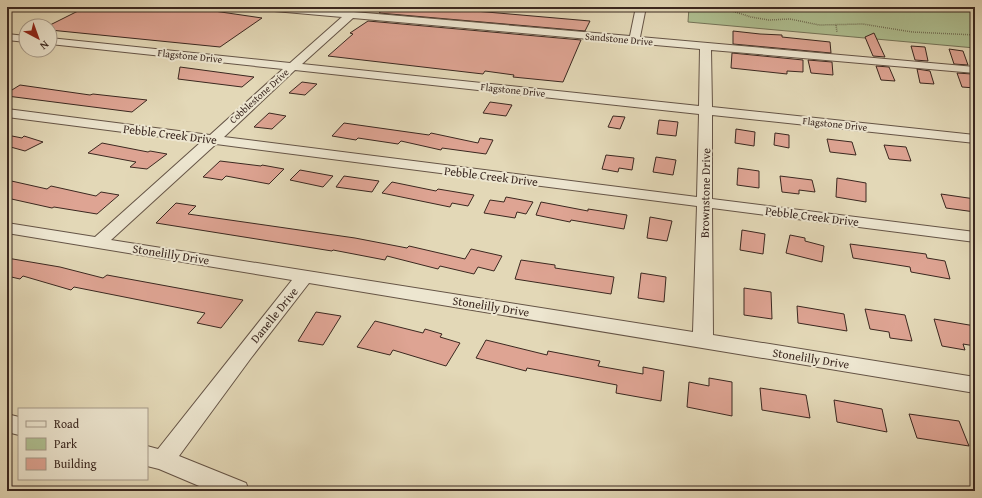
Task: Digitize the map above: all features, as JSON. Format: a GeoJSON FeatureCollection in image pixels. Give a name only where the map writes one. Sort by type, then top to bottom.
{"type":"FeatureCollection","features":[{"type":"Feature","properties":{"kind":"street","name":"Sandstone Drive"},"geometry":{"type":"LineString","coordinates":[[263,7],[975,70]]}},
{"type":"Feature","properties":{"kind":"street"},"geometry":{"type":"LineString","coordinates":[[634,40],[641,7]]}},
{"type":"Feature","properties":{"kind":"street","name":"Cobblestone Drive"},"geometry":{"type":"LineString","coordinates":[[98,242],[350,15]]}},
{"type":"Feature","properties":{"kind":"street"},"geometry":{"type":"LineString","coordinates":[[7,37],[18,38]]}},
{"type":"Feature","properties":{"kind":"street","name":"Flagstone Drive"},"geometry":{"type":"LineString","coordinates":[[58,42],[975,139]]}},
{"type":"Feature","properties":{"kind":"street","name":"Brownstone Drive"},"geometry":{"type":"LineString","coordinates":[[702,340],[706,46]]}},
{"type":"Feature","properties":{"kind":"street","name":"Pebble Creek Drive"},"geometry":{"type":"LineString","coordinates":[[7,113],[975,237]]}},
{"type":"Feature","properties":{"kind":"street","name":"Stonelilly Drive"},"geometry":{"type":"LineString","coordinates":[[7,228],[975,385]]}},
{"type":"Feature","properties":{"kind":"street","name":"Danelle Drive"},"geometry":{"type":"LineString","coordinates":[[155,458],[244,354],[305,276]]}},
{"type":"Feature","properties":{"kind":"street"},"geometry":{"type":"LineString","coordinates":[[7,423],[18,426]]}},
{"type":"Feature","properties":{"kind":"street"},"geometry":{"type":"LineString","coordinates":[[155,458],[237,491]]}},
{"type":"Feature","properties":{"kind":"path"},"geometry":{"type":"LineString","coordinates":[[730,7],[732,11],[738,14],[757,19],[790,19],[819,25],[863,24],[912,32],[975,35]]}},
{"type":"Feature","properties":{"kind":"path"},"geometry":{"type":"LineString","coordinates":[[836,25],[837,32]]}},
{"type":"Feature","properties":{"kind":"green space"},"geometry":{"type":"Polygon","coordinates":[[[689,7],[975,7],[975,48],[688,22],[689,7]]]}},
{"type":"Feature","properties":{"kind":"building"},"geometry":{"type":"Polygon","coordinates":[[[86,7],[163,7],[214,11],[262,18],[220,47],[58,31],[58,21],[86,7]]]}},
{"type":"Feature","properties":{"kind":"building"},"geometry":{"type":"Polygon","coordinates":[[[387,7],[429,7],[590,21],[585,31],[379,13],[387,7]]]}},
{"type":"Feature","properties":{"kind":"building"},"geometry":{"type":"Polygon","coordinates":[[[368,21],[581,40],[563,82],[513,77],[514,75],[485,71],[483,74],[328,56],[353,34],[350,33],[368,21]]]}},
{"type":"Feature","properties":{"kind":"building"},"geometry":{"type":"Polygon","coordinates":[[[733,31],[782,35],[782,37],[830,42],[831,53],[733,44],[733,31]]]}},
{"type":"Feature","properties":{"kind":"building"},"geometry":{"type":"Polygon","coordinates":[[[874,33],[885,57],[873,56],[865,37],[874,33]]]}},
{"type":"Feature","properties":{"kind":"building"},"geometry":{"type":"Polygon","coordinates":[[[911,46],[925,47],[928,61],[915,60],[911,46]]]}},
{"type":"Feature","properties":{"kind":"building"},"geometry":{"type":"Polygon","coordinates":[[[949,49],[963,51],[968,65],[954,64],[949,49]]]}},
{"type":"Feature","properties":{"kind":"building"},"geometry":{"type":"Polygon","coordinates":[[[732,53],[803,60],[803,72],[787,71],[787,74],[731,68],[732,53]]]}},
{"type":"Feature","properties":{"kind":"building"},"geometry":{"type":"Polygon","coordinates":[[[808,60],[832,62],[833,75],[811,73],[808,60]]]}},
{"type":"Feature","properties":{"kind":"building"},"geometry":{"type":"Polygon","coordinates":[[[876,66],[889,67],[895,81],[881,80],[876,66]]]}},
{"type":"Feature","properties":{"kind":"building"},"geometry":{"type":"Polygon","coordinates":[[[180,67],[254,77],[242,87],[178,79],[180,67]]]}},
{"type":"Feature","properties":{"kind":"building"},"geometry":{"type":"Polygon","coordinates":[[[917,69],[930,71],[934,84],[920,83],[917,69]]]}},
{"type":"Feature","properties":{"kind":"building"},"geometry":{"type":"Polygon","coordinates":[[[957,73],[972,74],[975,82],[975,88],[962,87],[957,73]]]}},
{"type":"Feature","properties":{"kind":"building"},"geometry":{"type":"Polygon","coordinates":[[[302,82],[317,84],[305,95],[289,93],[302,82]]]}},
{"type":"Feature","properties":{"kind":"building"},"geometry":{"type":"Polygon","coordinates":[[[20,85],[90,95],[93,94],[147,100],[132,112],[7,96],[7,93],[20,85]]]}},
{"type":"Feature","properties":{"kind":"building"},"geometry":{"type":"Polygon","coordinates":[[[490,102],[512,105],[506,116],[483,113],[490,102]]]}},
{"type":"Feature","properties":{"kind":"building"},"geometry":{"type":"Polygon","coordinates":[[[269,113],[286,116],[272,129],[254,127],[269,113]]]}},
{"type":"Feature","properties":{"kind":"building"},"geometry":{"type":"Polygon","coordinates":[[[613,116],[625,117],[620,129],[608,127],[613,116]]]}},
{"type":"Feature","properties":{"kind":"building"},"geometry":{"type":"Polygon","coordinates":[[[659,120],[678,122],[676,136],[657,134],[659,120]]]}},
{"type":"Feature","properties":{"kind":"building"},"geometry":{"type":"Polygon","coordinates":[[[344,123],[429,135],[431,133],[478,143],[480,138],[493,140],[486,154],[442,148],[441,150],[401,141],[398,144],[332,136],[344,123]]]}},
{"type":"Feature","properties":{"kind":"building"},"geometry":{"type":"Polygon","coordinates":[[[736,129],[755,132],[754,146],[735,143],[736,129]]]}},
{"type":"Feature","properties":{"kind":"building"},"geometry":{"type":"Polygon","coordinates":[[[775,133],[789,135],[789,148],[774,145],[775,133]]]}},
{"type":"Feature","properties":{"kind":"building"},"geometry":{"type":"Polygon","coordinates":[[[7,135],[22,138],[24,136],[43,142],[25,151],[7,146],[7,135]]]}},
{"type":"Feature","properties":{"kind":"building"},"geometry":{"type":"Polygon","coordinates":[[[827,139],[852,142],[856,155],[830,152],[827,139]]]}},
{"type":"Feature","properties":{"kind":"building"},"geometry":{"type":"Polygon","coordinates":[[[102,143],[167,154],[147,169],[130,167],[136,162],[88,153],[102,143]]]}},
{"type":"Feature","properties":{"kind":"building"},"geometry":{"type":"Polygon","coordinates":[[[884,145],[906,147],[911,161],[889,159],[884,145]]]}},
{"type":"Feature","properties":{"kind":"building"},"geometry":{"type":"Polygon","coordinates":[[[606,155],[634,158],[632,170],[619,168],[618,172],[602,169],[606,155]]]}},
{"type":"Feature","properties":{"kind":"building"},"geometry":{"type":"Polygon","coordinates":[[[656,157],[676,160],[673,175],[653,172],[656,157]]]}},
{"type":"Feature","properties":{"kind":"building"},"geometry":{"type":"Polygon","coordinates":[[[220,161],[262,165],[284,169],[269,184],[226,176],[222,180],[203,177],[220,161]]]}},
{"type":"Feature","properties":{"kind":"building"},"geometry":{"type":"Polygon","coordinates":[[[738,168],[759,171],[759,188],[737,185],[738,168]]]}},
{"type":"Feature","properties":{"kind":"building"},"geometry":{"type":"Polygon","coordinates":[[[300,170],[333,176],[323,187],[290,180],[300,170]]]}},
{"type":"Feature","properties":{"kind":"building"},"geometry":{"type":"Polygon","coordinates":[[[344,176],[379,181],[372,192],[336,187],[344,176]]]}},
{"type":"Feature","properties":{"kind":"building"},"geometry":{"type":"Polygon","coordinates":[[[780,176],[812,180],[815,192],[799,190],[799,194],[782,192],[780,176]]]}},
{"type":"Feature","properties":{"kind":"building"},"geometry":{"type":"Polygon","coordinates":[[[837,178],[866,183],[866,202],[836,197],[837,178]]]}},
{"type":"Feature","properties":{"kind":"building"},"geometry":{"type":"Polygon","coordinates":[[[7,180],[47,189],[51,186],[96,196],[101,192],[119,195],[97,214],[54,207],[52,208],[7,198],[7,180]]]}},
{"type":"Feature","properties":{"kind":"building"},"geometry":{"type":"Polygon","coordinates":[[[392,182],[436,191],[438,189],[474,195],[468,206],[452,203],[450,207],[382,193],[392,182]]]}},
{"type":"Feature","properties":{"kind":"building"},"geometry":{"type":"Polygon","coordinates":[[[941,194],[975,199],[975,212],[946,208],[941,194]]]}},
{"type":"Feature","properties":{"kind":"building"},"geometry":{"type":"Polygon","coordinates":[[[506,197],[533,202],[526,214],[517,212],[515,218],[484,213],[490,200],[504,202],[506,197]]]}},
{"type":"Feature","properties":{"kind":"building"},"geometry":{"type":"Polygon","coordinates":[[[541,202],[588,211],[588,209],[627,215],[624,229],[571,220],[570,222],[536,215],[541,202]]]}},
{"type":"Feature","properties":{"kind":"building"},"geometry":{"type":"Polygon","coordinates":[[[176,203],[196,206],[188,214],[355,238],[407,248],[409,246],[465,259],[471,249],[502,256],[494,271],[478,267],[474,274],[440,266],[438,269],[387,256],[385,260],[333,250],[156,223],[176,203]]]}},
{"type":"Feature","properties":{"kind":"building"},"geometry":{"type":"Polygon","coordinates":[[[650,217],[672,221],[667,241],[647,238],[650,217]]]}},
{"type":"Feature","properties":{"kind":"building"},"geometry":{"type":"Polygon","coordinates":[[[742,230],[765,234],[763,254],[740,250],[742,230]]]}},
{"type":"Feature","properties":{"kind":"building"},"geometry":{"type":"Polygon","coordinates":[[[790,235],[805,238],[805,241],[824,246],[822,262],[786,253],[790,235]]]}},
{"type":"Feature","properties":{"kind":"building"},"geometry":{"type":"Polygon","coordinates":[[[850,244],[926,254],[927,258],[945,261],[950,279],[911,272],[910,267],[853,258],[850,244]]]}},
{"type":"Feature","properties":{"kind":"building"},"geometry":{"type":"Polygon","coordinates":[[[7,258],[60,267],[103,278],[107,275],[243,300],[221,328],[197,323],[205,313],[74,287],[71,290],[23,276],[20,279],[7,276],[7,258]]]}},
{"type":"Feature","properties":{"kind":"building"},"geometry":{"type":"Polygon","coordinates":[[[521,260],[555,265],[555,268],[614,277],[611,294],[515,279],[521,260]]]}},
{"type":"Feature","properties":{"kind":"building"},"geometry":{"type":"Polygon","coordinates":[[[641,273],[666,277],[664,302],[638,298],[641,273]]]}},
{"type":"Feature","properties":{"kind":"building"},"geometry":{"type":"Polygon","coordinates":[[[744,288],[771,292],[772,319],[744,315],[744,288]]]}},
{"type":"Feature","properties":{"kind":"building"},"geometry":{"type":"Polygon","coordinates":[[[797,306],[844,314],[847,331],[798,323],[797,306]]]}},
{"type":"Feature","properties":{"kind":"building"},"geometry":{"type":"Polygon","coordinates":[[[865,309],[905,315],[912,341],[890,338],[889,332],[870,329],[865,309]]]}},
{"type":"Feature","properties":{"kind":"building"},"geometry":{"type":"Polygon","coordinates":[[[316,312],[341,316],[323,345],[298,341],[316,312]]]}},
{"type":"Feature","properties":{"kind":"building"},"geometry":{"type":"Polygon","coordinates":[[[934,319],[975,326],[975,346],[963,344],[965,350],[942,346],[934,319]]]}},
{"type":"Feature","properties":{"kind":"building"},"geometry":{"type":"Polygon","coordinates":[[[375,321],[423,333],[425,329],[442,334],[440,337],[460,343],[446,366],[393,350],[390,355],[357,347],[375,321]]]}},
{"type":"Feature","properties":{"kind":"building"},"geometry":{"type":"Polygon","coordinates":[[[486,340],[547,355],[548,351],[600,361],[598,366],[643,374],[643,367],[664,371],[661,401],[616,393],[617,385],[527,368],[526,371],[476,358],[486,340]]]}},
{"type":"Feature","properties":{"kind":"building"},"geometry":{"type":"Polygon","coordinates":[[[709,378],[732,382],[732,416],[687,407],[689,382],[709,386],[709,378]]]}},
{"type":"Feature","properties":{"kind":"building"},"geometry":{"type":"Polygon","coordinates":[[[760,388],[806,395],[810,418],[762,410],[760,388]]]}},
{"type":"Feature","properties":{"kind":"building"},"geometry":{"type":"Polygon","coordinates":[[[834,400],[882,409],[887,432],[837,422],[834,400]]]}},
{"type":"Feature","properties":{"kind":"building"},"geometry":{"type":"Polygon","coordinates":[[[909,414],[959,421],[969,446],[917,438],[909,414]]]}}]}
